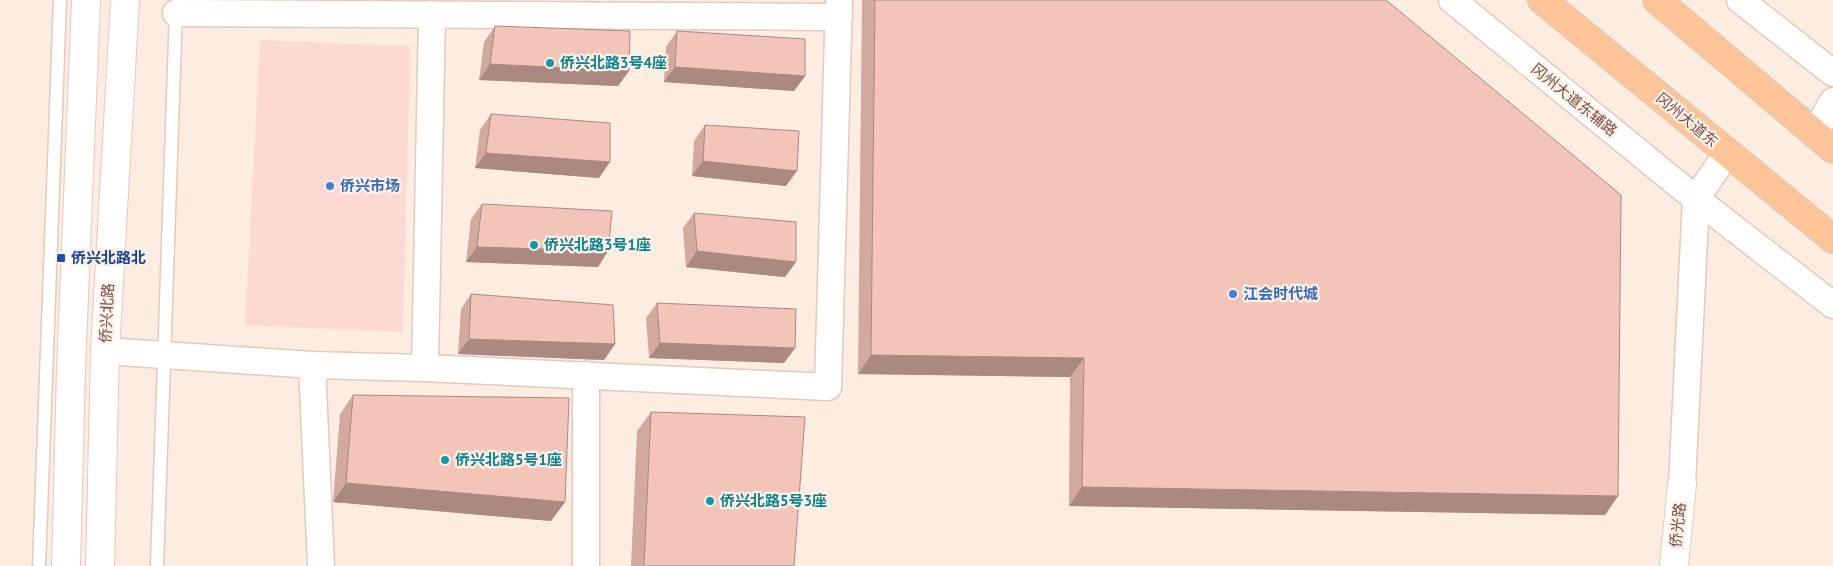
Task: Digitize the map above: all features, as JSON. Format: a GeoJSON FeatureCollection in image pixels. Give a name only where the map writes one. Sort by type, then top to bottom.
{"type":"FeatureCollection","features":[{"type":"Feature","properties":{"kind":"main road"},"geometry":{"type":"LineString","coordinates":[[66,566],[70,368],[86,0]]}},
{"type":"Feature","properties":{"kind":"main road","name":"侨兴北路"},"geometry":{"type":"LineString","coordinates":[[100,566],[105,352],[125,0]]}},
{"type":"Feature","properties":{"kind":"main road","name":"冈州大道东"},"geometry":{"type":"LineString","coordinates":[[1542,0],[1727,154],[1833,239]]}},
{"type":"Feature","properties":{"kind":"main road"},"geometry":{"type":"LineString","coordinates":[[1657,0],[1824,141]]}},
{"type":"Feature","properties":{"kind":"main road","name":"侨光路"},"geometry":{"type":"LineString","coordinates":[[1674,566],[1682,484]]}},
{"type":"Feature","properties":{"kind":"street","name":"冈州大道东辅路"},"geometry":{"type":"LineString","coordinates":[[1452,0],[1696,199],[1833,305]]}},
{"type":"Feature","properties":{"kind":"street"},"geometry":{"type":"LineString","coordinates":[[1740,0],[1833,73]]}},
{"type":"Feature","properties":{"kind":"street"},"geometry":{"type":"LineString","coordinates":[[105,352],[163,354],[312,365],[425,368],[828,388],[839,8],[432,14],[176,6]]}},
{"type":"Feature","properties":{"kind":"street"},"geometry":{"type":"LineString","coordinates":[[425,368],[432,14]]}},
{"type":"Feature","properties":{"kind":"street"},"geometry":{"type":"LineString","coordinates":[[1824,141],[1833,101]]}},
{"type":"Feature","properties":{"kind":"street"},"geometry":{"type":"LineString","coordinates":[[1682,484],[1696,199],[1727,154]]}},
{"type":"Feature","properties":{"kind":"street"},"geometry":{"type":"LineString","coordinates":[[312,365],[320,566]]}},
{"type":"Feature","properties":{"kind":"street"},"geometry":{"type":"LineString","coordinates":[[586,376],[586,566]]}},
{"type":"Feature","properties":{"kind":"lane"},"geometry":{"type":"LineString","coordinates":[[39,566],[60,0]]}},
{"type":"Feature","properties":{"kind":"lane"},"geometry":{"type":"LineString","coordinates":[[157,566],[176,6]]}},
{"type":"Feature","properties":{"kind":"shaded area","name":"侨兴市场"},"geometry":{"type":"Polygon","coordinates":[[[260,40],[410,46],[403,332],[245,325],[260,40]]]}},
{"type":"Feature","properties":{"kind":"building","name":"江会时代城"},"geometry":{"type":"Polygon","coordinates":[[[875,0],[1386,0],[1621,195],[1618,496],[1082,487],[1084,358],[871,355],[875,0]]]}},
{"type":"Feature","properties":{"kind":"building"},"geometry":{"type":"Polygon","coordinates":[[[495,26],[630,31],[629,71],[490,64],[495,26]]]}},
{"type":"Feature","properties":{"kind":"building"},"geometry":{"type":"Polygon","coordinates":[[[677,31],[805,39],[805,76],[675,67],[677,31]]]}},
{"type":"Feature","properties":{"kind":"building"},"geometry":{"type":"Polygon","coordinates":[[[491,114],[610,123],[610,162],[486,153],[491,114]]]}},
{"type":"Feature","properties":{"kind":"building"},"geometry":{"type":"Polygon","coordinates":[[[705,125],[799,131],[797,171],[703,161],[705,125]]]}},
{"type":"Feature","properties":{"kind":"building"},"geometry":{"type":"Polygon","coordinates":[[[482,204],[612,211],[608,251],[477,247],[482,204]]]}},
{"type":"Feature","properties":{"kind":"building"},"geometry":{"type":"Polygon","coordinates":[[[694,213],[796,222],[796,262],[697,251],[694,213]]]}},
{"type":"Feature","properties":{"kind":"building"},"geometry":{"type":"Polygon","coordinates":[[[471,294],[613,305],[615,344],[469,339],[471,294]]]}},
{"type":"Feature","properties":{"kind":"building"},"geometry":{"type":"Polygon","coordinates":[[[657,303],[796,309],[795,348],[660,343],[657,303]]]}},
{"type":"Feature","properties":{"kind":"building","name":"侨兴北路5号1座"},"geometry":{"type":"Polygon","coordinates":[[[353,395],[569,398],[565,502],[346,483],[353,395]]]}},
{"type":"Feature","properties":{"kind":"building","name":"侨兴北路5号3座"},"geometry":{"type":"Polygon","coordinates":[[[651,412],[805,417],[794,566],[644,566],[651,412]]]}},
{"type":"Feature","properties":{"kind":"place","name":"侨兴北路3号4座"},"geometry":{"type":"Point","coordinates":[550,63]}},
{"type":"Feature","properties":{"kind":"place","name":"侨兴市场"},"geometry":{"type":"Point","coordinates":[330,186]}},
{"type":"Feature","properties":{"kind":"place","name":"侨兴北路3号1座"},"geometry":{"type":"Point","coordinates":[534,245]}},
{"type":"Feature","properties":{"kind":"place","name":"侨兴北路北"},"geometry":{"type":"Point","coordinates":[61,258]}},
{"type":"Feature","properties":{"kind":"place","name":"江会时代城"},"geometry":{"type":"Point","coordinates":[1233,294]}},
{"type":"Feature","properties":{"kind":"place","name":"侨兴北路5号1座"},"geometry":{"type":"Point","coordinates":[445,460]}},
{"type":"Feature","properties":{"kind":"place","name":"侨兴北路5号3座"},"geometry":{"type":"Point","coordinates":[710,501]}}]}
